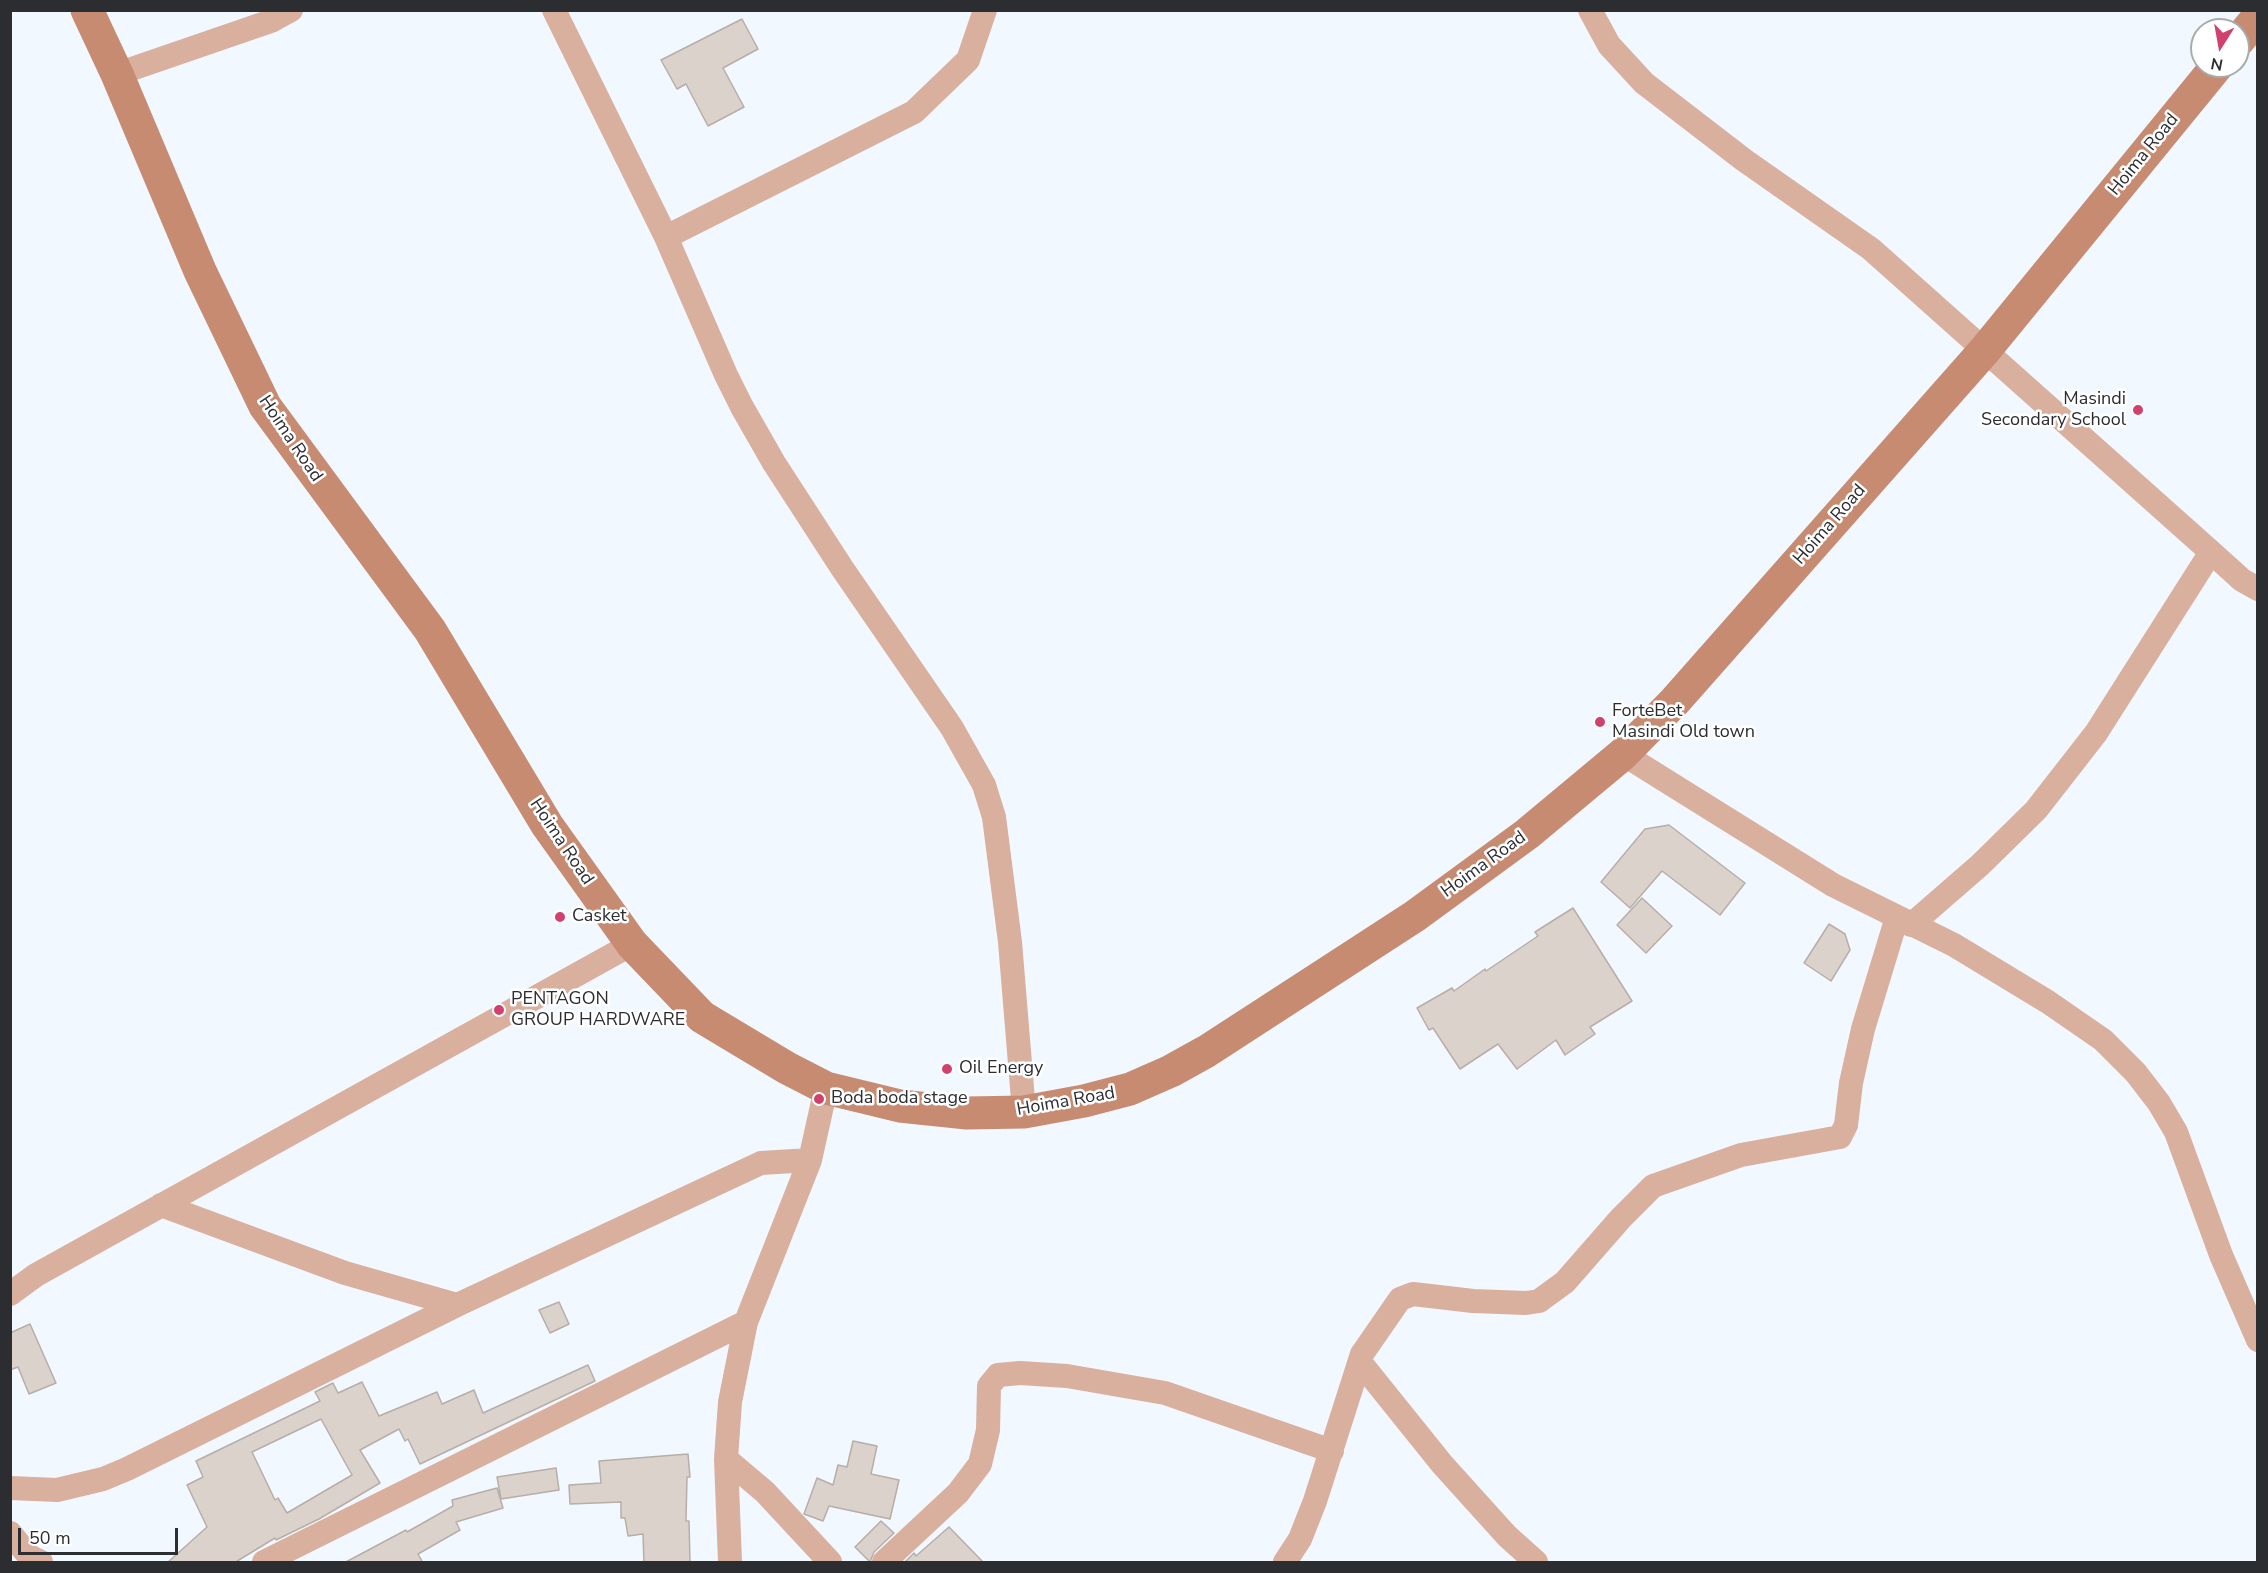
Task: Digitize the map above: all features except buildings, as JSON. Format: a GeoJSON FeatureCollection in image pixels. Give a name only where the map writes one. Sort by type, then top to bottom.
{"type":"FeatureCollection","features":[{"type":"Feature","properties":{"kind":"main road","name":"Hoima Road"},"geometry":{"type":"LineString","coordinates":[[87,10],[117,74],[200,271],[265,406],[430,630],[547,825],[632,944],[702,1017],[787,1068],[826,1088],[900,1106],[967,1113],[1024,1112],[1130,1089],[1171,1071],[1207,1051],[1414,916],[1527,834],[1623,754],[1675,700],[1985,350],[2207,78]]}},
{"type":"Feature","properties":{"kind":"street"},"geometry":{"type":"LineString","coordinates":[[117,74],[271,21],[291,10]]}},
{"type":"Feature","properties":{"kind":"street"},"geometry":{"type":"LineString","coordinates":[[554,10],[666,237],[726,375],[774,463],[842,568],[952,728],[984,785],[994,817],[1010,942],[1024,1112]]}},
{"type":"Feature","properties":{"kind":"street"},"geometry":{"type":"LineString","coordinates":[[666,237],[914,112],[968,60],[986,10]]}},
{"type":"Feature","properties":{"kind":"street"},"geometry":{"type":"LineString","coordinates":[[1590,10],[1609,45],[1644,83],[1735,154],[1871,249],[2242,580],[2258,589]]}},
{"type":"Feature","properties":{"kind":"street"},"geometry":{"type":"LineString","coordinates":[[1285,1563],[1300,1539],[1369,1341],[1403,1297],[1413,1294],[1526,1304],[1539,1301],[1565,1282],[1621,1218],[1653,1186],[1741,1155],[1840,1137],[1846,1125],[1851,1083],[1863,1029],[1904,921],[1980,865],[2036,810],[2096,733],[2211,552]]}},
{"type":"Feature","properties":{"kind":"street"},"geometry":{"type":"LineString","coordinates":[[1623,754],[1833,885],[1954,945],[2048,1002],[2103,1040],[2136,1073],[2159,1103],[2176,1132],[2221,1255],[2258,1340]]}},
{"type":"Feature","properties":{"kind":"street"},"geometry":{"type":"LineString","coordinates":[[10,1294],[36,1275],[632,944]]}},
{"type":"Feature","properties":{"kind":"street"},"geometry":{"type":"LineString","coordinates":[[730,1563],[726,1460],[730,1402],[746,1322],[810,1160],[826,1088]]}},
{"type":"Feature","properties":{"kind":"street"},"geometry":{"type":"LineString","coordinates":[[10,1488],[57,1490],[103,1479],[457,1305],[761,1163],[810,1160]]}},
{"type":"Feature","properties":{"kind":"street"},"geometry":{"type":"LineString","coordinates":[[161,1205],[345,1273],[457,1305]]}},
{"type":"Feature","properties":{"kind":"street"},"geometry":{"type":"LineString","coordinates":[[269,1561],[746,1322]]}},
{"type":"Feature","properties":{"kind":"street"},"geometry":{"type":"LineString","coordinates":[[1360,1362],[1442,1464],[1507,1536],[1536,1563]]}},
{"type":"Feature","properties":{"kind":"street"},"geometry":{"type":"LineString","coordinates":[[884,1563],[958,1493],[980,1464],[988,1430],[989,1386],[998,1375],[1020,1373],[1067,1376],[1165,1393],[1332,1450]]}},
{"type":"Feature","properties":{"kind":"street"},"geometry":{"type":"LineString","coordinates":[[726,1460],[765,1492],[830,1563]]}},
{"type":"Feature","properties":{"kind":"street"},"geometry":{"type":"LineString","coordinates":[[10,1533],[34,1560]]}},
{"type":"Feature","properties":{"kind":"place","name":"Masindi Secondary School"},"geometry":{"type":"Point","coordinates":[2138,410]}},
{"type":"Feature","properties":{"kind":"place","name":"ForteBet Masindi Old town"},"geometry":{"type":"Point","coordinates":[1600,722]}},
{"type":"Feature","properties":{"kind":"place","name":"Casket"},"geometry":{"type":"Point","coordinates":[560,917]}},
{"type":"Feature","properties":{"kind":"place","name":"PENTAGON GROUP HARDWARE"},"geometry":{"type":"Point","coordinates":[499,1010]}},
{"type":"Feature","properties":{"kind":"place","name":"Oil Energy"},"geometry":{"type":"Point","coordinates":[947,1069]}},
{"type":"Feature","properties":{"kind":"place","name":"Boda boda stage"},"geometry":{"type":"Point","coordinates":[819,1099]}}]}
